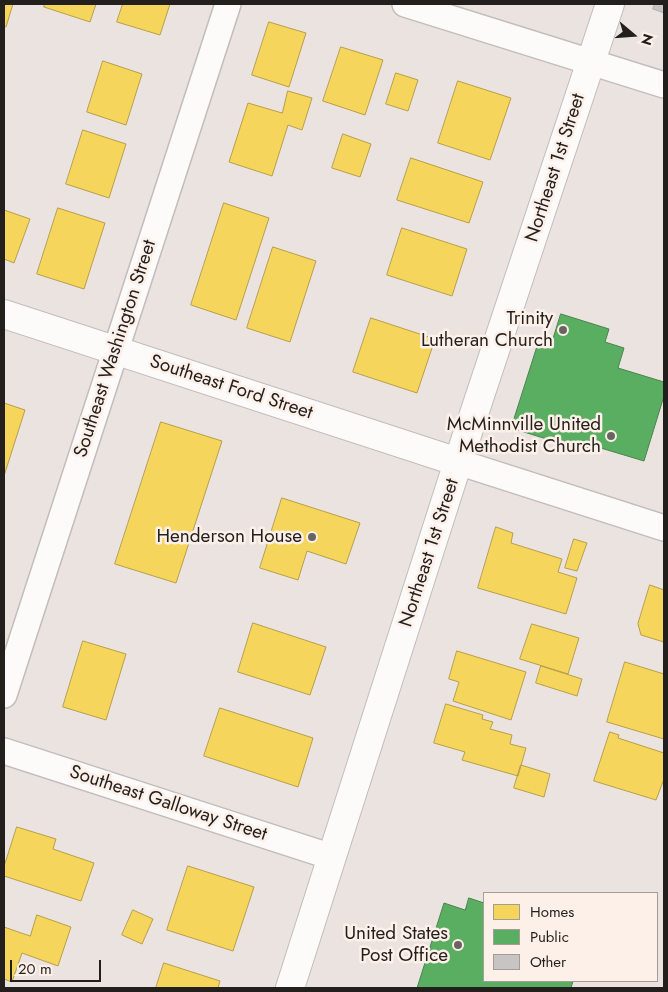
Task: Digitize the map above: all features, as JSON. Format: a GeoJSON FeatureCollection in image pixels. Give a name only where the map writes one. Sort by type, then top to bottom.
{"type":"FeatureCollection","features":[{"type":"Feature","properties":{"kind":"street","name":"Southeast Washington Street"},"geometry":{"type":"LineString","coordinates":[[4,694],[228,4]]}},
{"type":"Feature","properties":{"kind":"street"},"geometry":{"type":"LineString","coordinates":[[405,4],[664,84]]}},
{"type":"Feature","properties":{"kind":"street","name":"Northeast 1st Street"},"geometry":{"type":"LineString","coordinates":[[290,988],[458,462],[610,4]]}},
{"type":"Feature","properties":{"kind":"street","name":"Southeast Ford Street"},"geometry":{"type":"LineString","coordinates":[[4,314],[458,462]]}},
{"type":"Feature","properties":{"kind":"street"},"geometry":{"type":"LineString","coordinates":[[458,462],[664,528]]}},
{"type":"Feature","properties":{"kind":"street","name":"Southeast Galloway Street"},"geometry":{"type":"LineString","coordinates":[[4,751],[332,857]]}},
{"type":"Feature","properties":{"kind":"building: Homes"},"geometry":{"type":"Polygon","coordinates":[[[4,4],[13,4],[6,27],[4,26],[4,4]]]}},
{"type":"Feature","properties":{"kind":"building: Homes"},"geometry":{"type":"Polygon","coordinates":[[[45,4],[96,4],[90,22],[44,7],[45,4]]]}},
{"type":"Feature","properties":{"kind":"building: Homes"},"geometry":{"type":"Polygon","coordinates":[[[123,4],[170,4],[160,35],[117,22],[123,4]]]}},
{"type":"Feature","properties":{"kind":"building: Homes"},"geometry":{"type":"Polygon","coordinates":[[[269,22],[306,33],[289,87],[252,75],[269,22]]]}},
{"type":"Feature","properties":{"kind":"building: Homes"},"geometry":{"type":"Polygon","coordinates":[[[341,47],[383,60],[365,115],[323,101],[341,47]]]}},
{"type":"Feature","properties":{"kind":"building: Homes"},"geometry":{"type":"Polygon","coordinates":[[[103,61],[142,74],[126,125],[87,112],[103,61]]]}},
{"type":"Feature","properties":{"kind":"building: Homes"},"geometry":{"type":"Polygon","coordinates":[[[396,73],[418,80],[408,111],[386,104],[396,73]]]}},
{"type":"Feature","properties":{"kind":"building: Homes"},"geometry":{"type":"Polygon","coordinates":[[[458,81],[511,98],[490,160],[438,143],[458,81]]]}},
{"type":"Feature","properties":{"kind":"building: Homes"},"geometry":{"type":"Polygon","coordinates":[[[288,91],[312,98],[302,130],[288,125],[272,176],[229,162],[248,103],[282,113],[288,91]]]}},
{"type":"Feature","properties":{"kind":"building: Homes"},"geometry":{"type":"Polygon","coordinates":[[[83,130],[126,144],[109,198],[66,184],[83,130]]]}},
{"type":"Feature","properties":{"kind":"building: Homes"},"geometry":{"type":"Polygon","coordinates":[[[343,134],[371,144],[360,177],[332,168],[343,134]]]}},
{"type":"Feature","properties":{"kind":"building: Homes"},"geometry":{"type":"Polygon","coordinates":[[[411,158],[483,182],[469,223],[397,200],[411,158]]]}},
{"type":"Feature","properties":{"kind":"building: Homes"},"geometry":{"type":"Polygon","coordinates":[[[224,203],[269,218],[236,320],[191,305],[224,203]]]}},
{"type":"Feature","properties":{"kind":"building: Homes"},"geometry":{"type":"Polygon","coordinates":[[[58,208],[105,223],[84,289],[37,274],[58,208]]]}},
{"type":"Feature","properties":{"kind":"building: Homes"},"geometry":{"type":"Polygon","coordinates":[[[4,210],[30,219],[14,263],[4,259],[4,210]]]}},
{"type":"Feature","properties":{"kind":"building: Homes"},"geometry":{"type":"Polygon","coordinates":[[[402,228],[467,249],[452,296],[387,275],[402,228]]]}},
{"type":"Feature","properties":{"kind":"building: Homes"},"geometry":{"type":"Polygon","coordinates":[[[273,247],[316,261],[290,342],[247,328],[273,247]]]}},
{"type":"Feature","properties":{"kind":"building: Homes"},"geometry":{"type":"Polygon","coordinates":[[[371,318],[435,339],[417,393],[353,372],[371,318]]]}},
{"type":"Feature","properties":{"kind":"building: Homes"},"geometry":{"type":"Polygon","coordinates":[[[4,403],[25,410],[4,476],[4,403]]]}},
{"type":"Feature","properties":{"kind":"building: Homes"},"geometry":{"type":"Polygon","coordinates":[[[161,422],[222,441],[176,583],[115,564],[161,422]]]}},
{"type":"Feature","properties":{"kind":"building: Homes","name":"Henderson House"},"geometry":{"type":"Polygon","coordinates":[[[282,498],[360,523],[346,564],[307,551],[298,580],[260,568],[282,498]]]}},
{"type":"Feature","properties":{"kind":"building: Homes"},"geometry":{"type":"Polygon","coordinates":[[[496,527],[513,533],[511,543],[562,559],[558,572],[577,578],[566,614],[478,588],[496,527]]]}},
{"type":"Feature","properties":{"kind":"building: Homes"},"geometry":{"type":"Polygon","coordinates":[[[574,539],[587,543],[577,571],[565,568],[574,539]]]}},
{"type":"Feature","properties":{"kind":"building: Homes"},"geometry":{"type":"Polygon","coordinates":[[[650,585],[664,590],[664,642],[641,635],[638,624],[650,585]]]}},
{"type":"Feature","properties":{"kind":"building: Homes"},"geometry":{"type":"Polygon","coordinates":[[[253,623],[326,647],[310,695],[238,672],[253,623]]]}},
{"type":"Feature","properties":{"kind":"building: Homes"},"geometry":{"type":"Polygon","coordinates":[[[532,624],[579,638],[568,674],[520,659],[532,624]]]}},
{"type":"Feature","properties":{"kind":"building: Homes"},"geometry":{"type":"Polygon","coordinates":[[[83,641],[126,654],[106,720],[63,707],[83,641]]]}},
{"type":"Feature","properties":{"kind":"building: Homes"},"geometry":{"type":"Polygon","coordinates":[[[457,651],[526,672],[511,720],[453,701],[459,682],[449,679],[457,651]]]}},
{"type":"Feature","properties":{"kind":"building: Homes"},"geometry":{"type":"Polygon","coordinates":[[[625,662],[664,674],[664,739],[607,722],[625,662]]]}},
{"type":"Feature","properties":{"kind":"building: Homes"},"geometry":{"type":"Polygon","coordinates":[[[541,666],[582,679],[577,696],[536,683],[541,666]]]}},
{"type":"Feature","properties":{"kind":"building: Homes"},"geometry":{"type":"Polygon","coordinates":[[[446,704],[483,715],[482,719],[493,722],[490,729],[512,735],[510,744],[526,748],[518,776],[462,760],[465,752],[434,743],[446,704]]]}},
{"type":"Feature","properties":{"kind":"building: Homes"},"geometry":{"type":"Polygon","coordinates":[[[220,708],[313,738],[298,787],[204,756],[220,708]]]}},
{"type":"Feature","properties":{"kind":"building: Homes"},"geometry":{"type":"Polygon","coordinates":[[[610,732],[619,735],[618,738],[664,753],[664,779],[656,800],[594,781],[610,732]]]}},
{"type":"Feature","properties":{"kind":"building: Homes"},"geometry":{"type":"Polygon","coordinates":[[[521,765],[550,774],[544,797],[514,788],[521,765]]]}},
{"type":"Feature","properties":{"kind":"building: Homes"},"geometry":{"type":"Polygon","coordinates":[[[17,827],[56,839],[53,849],[94,863],[81,901],[4,876],[4,867],[17,827]]]}},
{"type":"Feature","properties":{"kind":"building: Homes"},"geometry":{"type":"Polygon","coordinates":[[[188,866],[254,887],[233,951],[167,930],[188,866]]]}},
{"type":"Feature","properties":{"kind":"building: Homes"},"geometry":{"type":"Polygon","coordinates":[[[133,910],[153,919],[142,944],[122,935],[133,910]]]}},
{"type":"Feature","properties":{"kind":"building: Homes"},"geometry":{"type":"Polygon","coordinates":[[[37,915],[71,927],[58,966],[22,953],[12,982],[4,979],[4,927],[30,936],[37,915]]]}},
{"type":"Feature","properties":{"kind":"building: Homes"},"geometry":{"type":"Polygon","coordinates":[[[164,963],[220,981],[218,988],[156,988],[164,963]]]}},
{"type":"Feature","properties":{"kind":"building: Public"},"geometry":{"type":"Polygon","coordinates":[[[561,314],[609,329],[605,342],[624,348],[618,368],[664,382],[664,396],[644,461],[594,446],[592,453],[511,428],[538,343],[550,347],[561,314]]]}},
{"type":"Feature","properties":{"kind":"building: Public","name":"United States Post Office"},"geometry":{"type":"Polygon","coordinates":[[[469,898],[483,903],[483,982],[573,982],[571,988],[417,988],[444,903],[465,910],[469,898]]]}},
{"type":"Feature","properties":{"kind":"building: Other"},"geometry":{"type":"Polygon","coordinates":[[[655,4],[664,4],[664,13],[653,9],[655,4]]]}},
{"type":"Feature","properties":{"kind":"place","name":"Trinity Lutheran Church"},"geometry":{"type":"Point","coordinates":[563,330]}},
{"type":"Feature","properties":{"kind":"place","name":"McMinnville United Methodist Church"},"geometry":{"type":"Point","coordinates":[611,436]}},
{"type":"Feature","properties":{"kind":"place","name":"Henderson House"},"geometry":{"type":"Point","coordinates":[312,537]}},
{"type":"Feature","properties":{"kind":"place","name":"United States Post Office"},"geometry":{"type":"Point","coordinates":[458,945]}}]}
